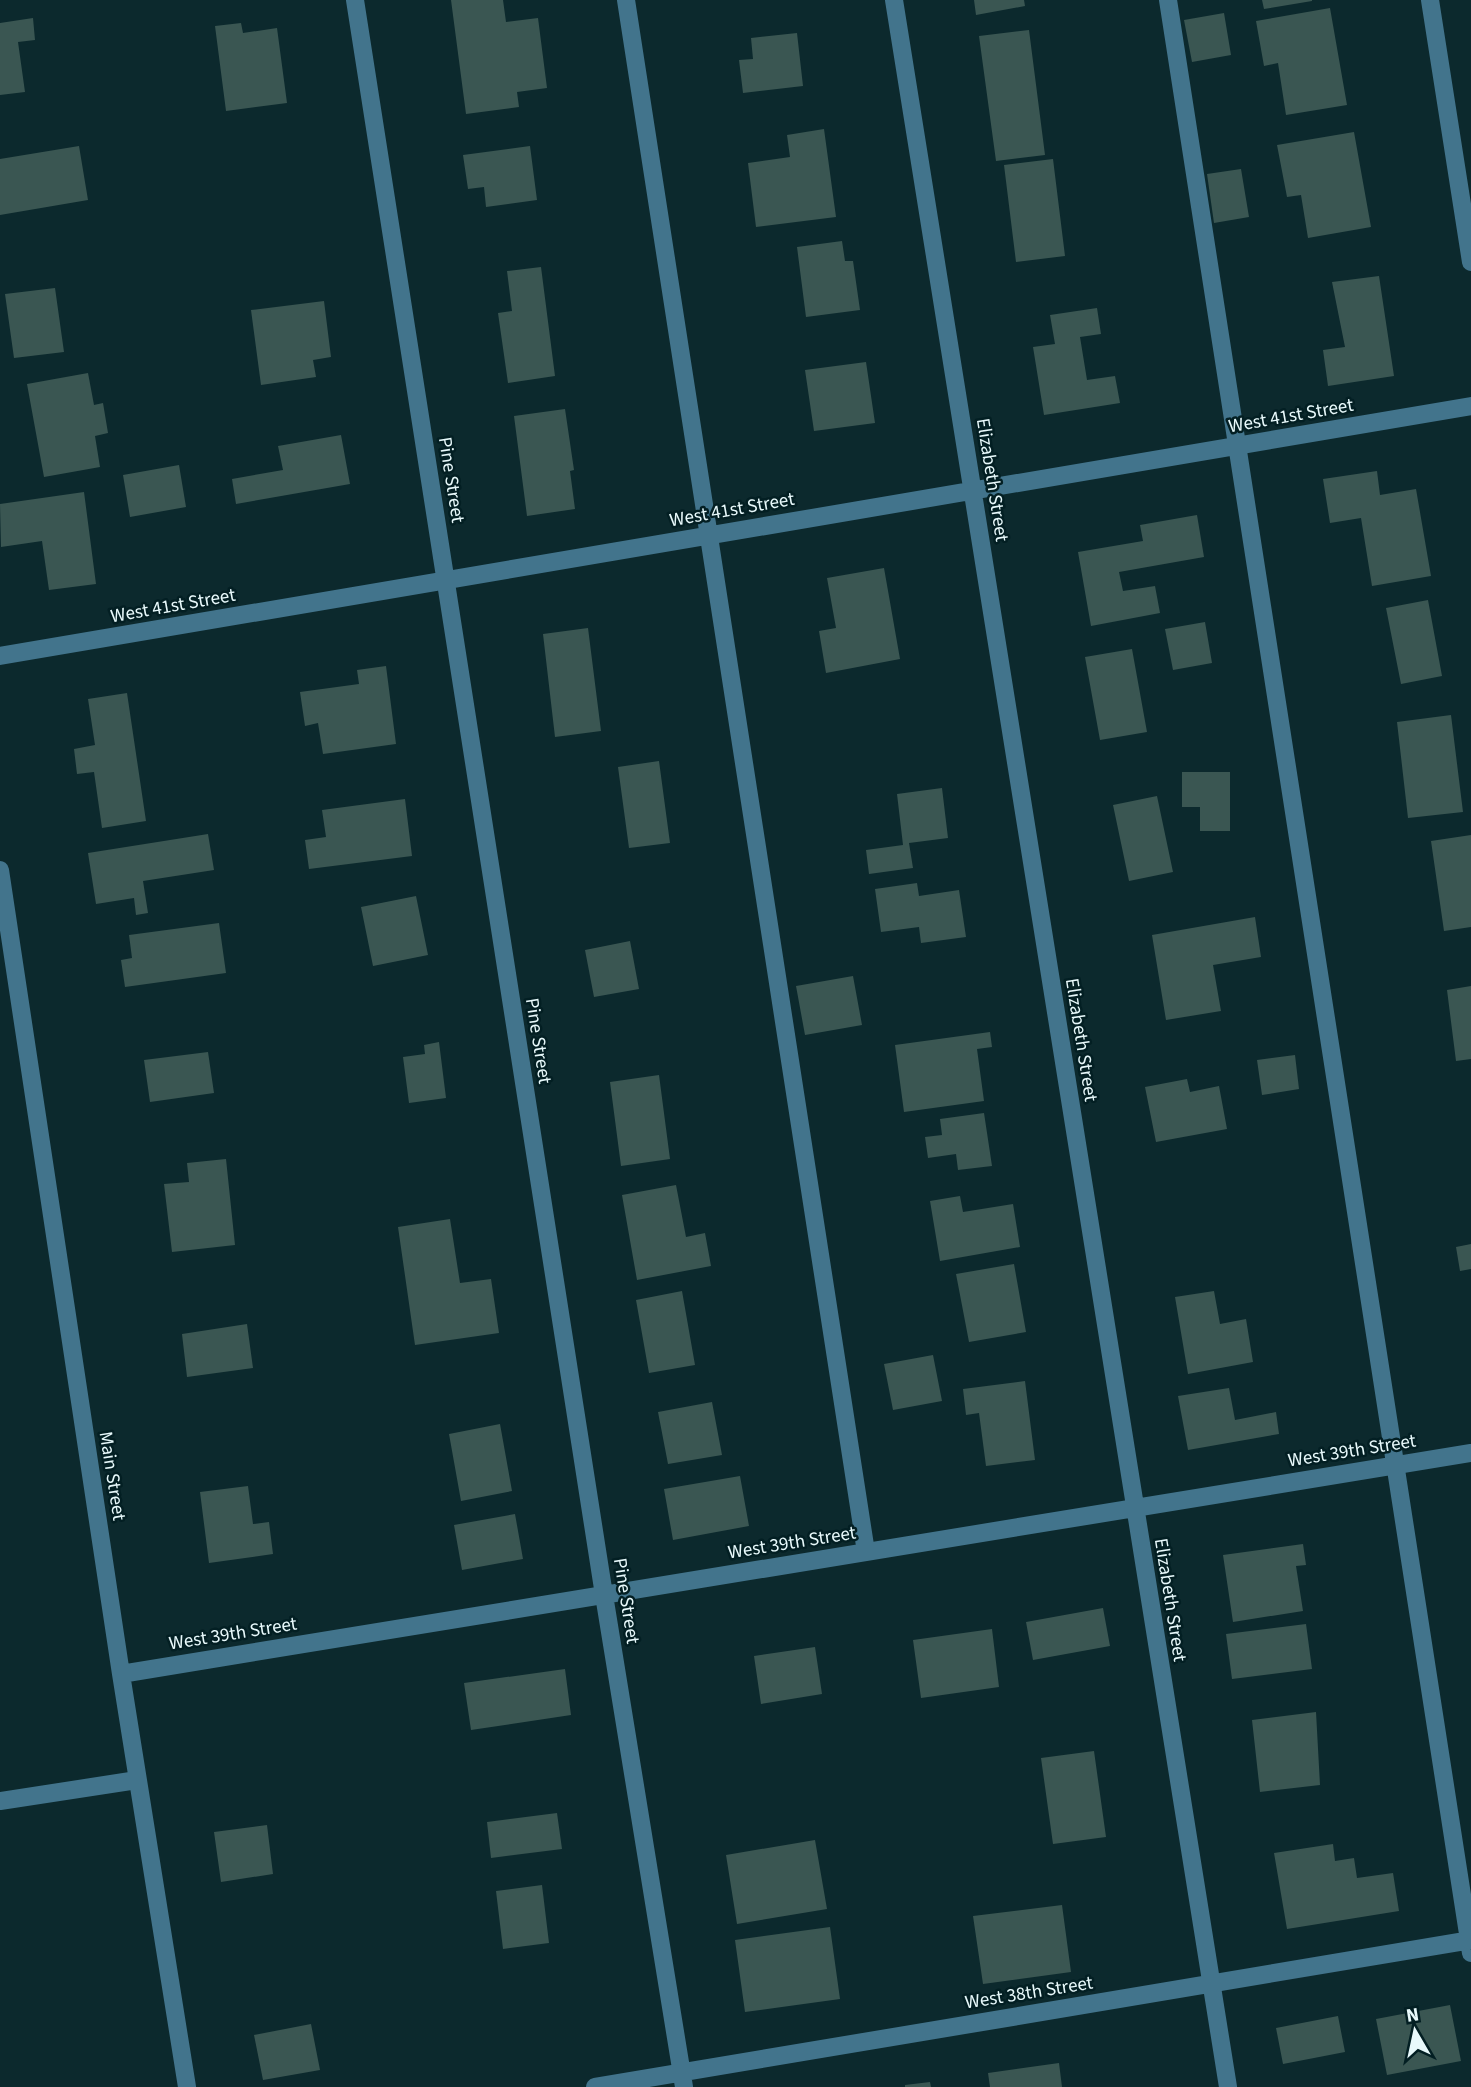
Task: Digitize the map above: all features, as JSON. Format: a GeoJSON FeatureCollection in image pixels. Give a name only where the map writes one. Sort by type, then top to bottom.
{"type":"FeatureCollection","features":[{"type":"Feature","properties":{"kind":"street","name":"Pine Street"},"geometry":{"type":"LineString","coordinates":[[355,0],[604,1595],[683,2080]]}},
{"type":"Feature","properties":{"kind":"street"},"geometry":{"type":"LineString","coordinates":[[626,0],[866,1552]]}},
{"type":"Feature","properties":{"kind":"street","name":"Elizabeth Street"},"geometry":{"type":"LineString","coordinates":[[894,0],[1228,2087]]}},
{"type":"Feature","properties":{"kind":"street"},"geometry":{"type":"LineString","coordinates":[[1168,0],[1470,1945]]}},
{"type":"Feature","properties":{"kind":"street"},"geometry":{"type":"LineString","coordinates":[[1430,0],[1471,262]]}},
{"type":"Feature","properties":{"kind":"street","name":"West 41st Street"},"geometry":{"type":"LineString","coordinates":[[0,656],[1471,407]]}},
{"type":"Feature","properties":{"kind":"street","name":"Main Street"},"geometry":{"type":"LineString","coordinates":[[0,870],[137,1780],[187,2087]]}},
{"type":"Feature","properties":{"kind":"street","name":"West 39th Street"},"geometry":{"type":"LineString","coordinates":[[121,1674],[1471,1453]]}},
{"type":"Feature","properties":{"kind":"street"},"geometry":{"type":"LineString","coordinates":[[0,1801],[137,1780]]}},
{"type":"Feature","properties":{"kind":"street","name":"West 38th Street"},"geometry":{"type":"LineString","coordinates":[[595,2087],[683,2080],[1211,1984],[1470,1945]]}},
{"type":"Feature","properties":{"kind":"building"},"geometry":{"type":"Polygon","coordinates":[[[451,0],[503,0],[506,22],[538,18],[547,88],[517,92],[519,107],[466,114],[451,0]]]}},
{"type":"Feature","properties":{"kind":"building"},"geometry":{"type":"Polygon","coordinates":[[[974,0],[1024,0],[1025,6],[976,15],[974,0]]]}},
{"type":"Feature","properties":{"kind":"building"},"geometry":{"type":"Polygon","coordinates":[[[1262,0],[1312,0],[1312,1],[1264,9],[1262,0]]]}},
{"type":"Feature","properties":{"kind":"building"},"geometry":{"type":"Polygon","coordinates":[[[1330,8],[1347,105],[1286,115],[1278,63],[1264,66],[1256,21],[1330,8]]]}},
{"type":"Feature","properties":{"kind":"building"},"geometry":{"type":"Polygon","coordinates":[[[1224,13],[1231,55],[1192,62],[1184,20],[1224,13]]]}},
{"type":"Feature","properties":{"kind":"building"},"geometry":{"type":"Polygon","coordinates":[[[33,18],[35,40],[18,42],[25,92],[0,95],[0,23],[33,18]]]}},
{"type":"Feature","properties":{"kind":"building"},"geometry":{"type":"Polygon","coordinates":[[[241,23],[243,33],[277,28],[287,103],[226,111],[215,26],[241,23]]]}},
{"type":"Feature","properties":{"kind":"building"},"geometry":{"type":"Polygon","coordinates":[[[1029,30],[1045,155],[996,161],[979,36],[1029,30]]]}},
{"type":"Feature","properties":{"kind":"building"},"geometry":{"type":"Polygon","coordinates":[[[797,33],[803,86],[743,93],[739,60],[753,59],[751,38],[797,33]]]}},
{"type":"Feature","properties":{"kind":"building"},"geometry":{"type":"Polygon","coordinates":[[[824,129],[836,217],[756,227],[748,163],[790,157],[787,135],[824,129]]]}},
{"type":"Feature","properties":{"kind":"building"},"geometry":{"type":"Polygon","coordinates":[[[1354,132],[1371,227],[1308,238],[1301,195],[1287,197],[1277,145],[1354,132]]]}},
{"type":"Feature","properties":{"kind":"building"},"geometry":{"type":"Polygon","coordinates":[[[79,146],[88,200],[0,215],[0,159],[79,146]]]}},
{"type":"Feature","properties":{"kind":"building"},"geometry":{"type":"Polygon","coordinates":[[[530,146],[537,200],[486,207],[484,187],[468,189],[463,155],[530,146]]]}},
{"type":"Feature","properties":{"kind":"building"},"geometry":{"type":"Polygon","coordinates":[[[1053,159],[1065,256],[1016,262],[1004,165],[1053,159]]]}},
{"type":"Feature","properties":{"kind":"building"},"geometry":{"type":"Polygon","coordinates":[[[1241,169],[1249,217],[1214,223],[1207,174],[1241,169]]]}},
{"type":"Feature","properties":{"kind":"building"},"geometry":{"type":"Polygon","coordinates":[[[842,241],[845,261],[853,261],[860,310],[806,317],[797,247],[842,241]]]}},
{"type":"Feature","properties":{"kind":"building"},"geometry":{"type":"Polygon","coordinates":[[[541,267],[555,376],[508,383],[498,313],[512,311],[507,271],[541,267]]]}},
{"type":"Feature","properties":{"kind":"building"},"geometry":{"type":"Polygon","coordinates":[[[1379,276],[1394,376],[1328,386],[1323,350],[1345,347],[1332,282],[1379,276]]]}},
{"type":"Feature","properties":{"kind":"building"},"geometry":{"type":"Polygon","coordinates":[[[55,288],[64,352],[14,358],[5,294],[55,288]]]}},
{"type":"Feature","properties":{"kind":"building"},"geometry":{"type":"Polygon","coordinates":[[[324,301],[331,357],[313,360],[316,377],[261,385],[251,310],[324,301]]]}},
{"type":"Feature","properties":{"kind":"building"},"geometry":{"type":"Polygon","coordinates":[[[1097,308],[1101,334],[1080,337],[1087,380],[1115,376],[1120,403],[1044,415],[1033,347],[1055,344],[1050,315],[1097,308]]]}},
{"type":"Feature","properties":{"kind":"building"},"geometry":{"type":"Polygon","coordinates":[[[866,362],[875,423],[814,431],[805,370],[866,362]]]}},
{"type":"Feature","properties":{"kind":"building"},"geometry":{"type":"Polygon","coordinates":[[[88,373],[94,405],[103,403],[108,433],[95,436],[100,467],[44,477],[27,384],[88,373]]]}},
{"type":"Feature","properties":{"kind":"building"},"geometry":{"type":"Polygon","coordinates":[[[565,409],[574,470],[570,471],[575,509],[527,516],[514,416],[565,409]]]}},
{"type":"Feature","properties":{"kind":"building"},"geometry":{"type":"Polygon","coordinates":[[[341,435],[350,484],[236,504],[232,479],[283,470],[278,446],[341,435]]]}},
{"type":"Feature","properties":{"kind":"building"},"geometry":{"type":"Polygon","coordinates":[[[179,465],[186,507],[130,517],[123,475],[179,465]]]}},
{"type":"Feature","properties":{"kind":"building"},"geometry":{"type":"Polygon","coordinates":[[[1377,471],[1380,495],[1416,489],[1431,576],[1372,586],[1361,518],[1330,523],[1323,479],[1377,471]]]}},
{"type":"Feature","properties":{"kind":"building"},"geometry":{"type":"Polygon","coordinates":[[[84,492],[96,584],[49,590],[42,541],[1,547],[0,504],[84,492]]]}},
{"type":"Feature","properties":{"kind":"building"},"geometry":{"type":"Polygon","coordinates":[[[1197,515],[1204,557],[1119,572],[1123,591],[1155,586],[1160,613],[1091,626],[1078,552],[1143,541],[1140,525],[1197,515]]]}},
{"type":"Feature","properties":{"kind":"building"},"geometry":{"type":"Polygon","coordinates":[[[884,568],[900,659],[826,673],[819,631],[836,628],[827,578],[884,568]]]}},
{"type":"Feature","properties":{"kind":"building"},"geometry":{"type":"Polygon","coordinates":[[[1428,600],[1442,676],[1401,684],[1386,608],[1428,600]]]}},
{"type":"Feature","properties":{"kind":"building"},"geometry":{"type":"Polygon","coordinates":[[[1205,622],[1212,663],[1173,670],[1165,629],[1205,622]]]}},
{"type":"Feature","properties":{"kind":"building"},"geometry":{"type":"Polygon","coordinates":[[[588,628],[601,731],[555,737],[543,634],[588,628]]]}},
{"type":"Feature","properties":{"kind":"building"},"geometry":{"type":"Polygon","coordinates":[[[1132,649],[1147,732],[1100,740],[1085,657],[1132,649]]]}},
{"type":"Feature","properties":{"kind":"building"},"geometry":{"type":"Polygon","coordinates":[[[386,666],[396,744],[323,754],[318,723],[305,726],[300,692],[359,684],[357,670],[386,666]]]}},
{"type":"Feature","properties":{"kind":"building"},"geometry":{"type":"Polygon","coordinates":[[[127,693],[146,821],[102,828],[94,772],[77,774],[74,749],[95,745],[88,699],[127,693]]]}},
{"type":"Feature","properties":{"kind":"building"},"geometry":{"type":"Polygon","coordinates":[[[1451,715],[1463,812],[1408,818],[1397,722],[1451,715]]]}},
{"type":"Feature","properties":{"kind":"building"},"geometry":{"type":"Polygon","coordinates":[[[659,761],[670,843],[629,848],[618,767],[659,761]]]}},
{"type":"Feature","properties":{"kind":"building"},"geometry":{"type":"Polygon","coordinates":[[[1182,772],[1230,772],[1230,831],[1200,831],[1200,807],[1182,807],[1182,772]]]}},
{"type":"Feature","properties":{"kind":"building"},"geometry":{"type":"Polygon","coordinates":[[[942,788],[948,838],[909,843],[913,868],[869,874],[866,850],[903,845],[897,794],[942,788]]]}},
{"type":"Feature","properties":{"kind":"building"},"geometry":{"type":"Polygon","coordinates":[[[1157,796],[1173,872],[1129,881],[1113,805],[1157,796]]]}},
{"type":"Feature","properties":{"kind":"building"},"geometry":{"type":"Polygon","coordinates":[[[405,799],[412,856],[309,869],[305,840],[326,837],[322,810],[405,799]]]}},
{"type":"Feature","properties":{"kind":"building"},"geometry":{"type":"Polygon","coordinates":[[[208,834],[214,870],[143,881],[148,913],[136,915],[134,898],[96,904],[88,853],[208,834]]]}},
{"type":"Feature","properties":{"kind":"building"},"geometry":{"type":"Polygon","coordinates":[[[1471,835],[1471,927],[1444,931],[1431,841],[1471,835]]]}},
{"type":"Feature","properties":{"kind":"building"},"geometry":{"type":"Polygon","coordinates":[[[917,883],[919,896],[959,890],[966,937],[921,943],[919,927],[881,932],[875,889],[917,883]]]}},
{"type":"Feature","properties":{"kind":"building"},"geometry":{"type":"Polygon","coordinates":[[[416,896],[428,955],[373,966],[361,907],[416,896]]]}},
{"type":"Feature","properties":{"kind":"building"},"geometry":{"type":"Polygon","coordinates":[[[1255,917],[1261,957],[1213,965],[1221,1011],[1166,1020],[1152,935],[1255,917]]]}},
{"type":"Feature","properties":{"kind":"building"},"geometry":{"type":"Polygon","coordinates":[[[219,923],[226,973],[125,987],[121,960],[132,958],[129,935],[219,923]]]}},
{"type":"Feature","properties":{"kind":"building"},"geometry":{"type":"Polygon","coordinates":[[[630,941],[639,989],[594,997],[585,950],[630,941]]]}},
{"type":"Feature","properties":{"kind":"building"},"geometry":{"type":"Polygon","coordinates":[[[853,976],[862,1025],[805,1035],[796,986],[853,976]]]}},
{"type":"Feature","properties":{"kind":"building"},"geometry":{"type":"Polygon","coordinates":[[[1471,986],[1471,1059],[1456,1061],[1447,990],[1471,986]]]}},
{"type":"Feature","properties":{"kind":"building"},"geometry":{"type":"Polygon","coordinates":[[[990,1032],[992,1047],[977,1049],[984,1101],[904,1112],[895,1045],[990,1032]]]}},
{"type":"Feature","properties":{"kind":"building"},"geometry":{"type":"Polygon","coordinates":[[[439,1042],[446,1098],[409,1103],[403,1057],[425,1054],[424,1045],[439,1042]]]}},
{"type":"Feature","properties":{"kind":"building"},"geometry":{"type":"Polygon","coordinates":[[[208,1052],[214,1093],[150,1102],[144,1060],[208,1052]]]}},
{"type":"Feature","properties":{"kind":"building"},"geometry":{"type":"Polygon","coordinates":[[[1295,1055],[1299,1089],[1262,1095],[1257,1060],[1295,1055]]]}},
{"type":"Feature","properties":{"kind":"building"},"geometry":{"type":"Polygon","coordinates":[[[659,1075],[670,1159],[621,1166],[610,1082],[659,1075]]]}},
{"type":"Feature","properties":{"kind":"building"},"geometry":{"type":"Polygon","coordinates":[[[1187,1079],[1190,1092],[1219,1086],[1227,1129],[1156,1142],[1145,1087],[1187,1079]]]}},
{"type":"Feature","properties":{"kind":"building"},"geometry":{"type":"Polygon","coordinates":[[[984,1113],[992,1166],[958,1170],[956,1154],[928,1158],[925,1137],[942,1135],[940,1119],[984,1113]]]}},
{"type":"Feature","properties":{"kind":"building"},"geometry":{"type":"Polygon","coordinates":[[[226,1159],[235,1245],[172,1252],[164,1184],[189,1182],[187,1163],[226,1159]]]}},
{"type":"Feature","properties":{"kind":"building"},"geometry":{"type":"Polygon","coordinates":[[[676,1185],[686,1237],[705,1233],[711,1266],[637,1280],[622,1195],[676,1185]]]}},
{"type":"Feature","properties":{"kind":"building"},"geometry":{"type":"Polygon","coordinates":[[[960,1196],[963,1212],[1013,1204],[1020,1247],[940,1261],[930,1201],[960,1196]]]}},
{"type":"Feature","properties":{"kind":"building"},"geometry":{"type":"Polygon","coordinates":[[[450,1219],[460,1283],[491,1279],[499,1333],[415,1345],[398,1227],[450,1219]]]}},
{"type":"Feature","properties":{"kind":"building"},"geometry":{"type":"Polygon","coordinates":[[[1471,1244],[1471,1269],[1460,1271],[1456,1247],[1471,1244]]]}},
{"type":"Feature","properties":{"kind":"building"},"geometry":{"type":"Polygon","coordinates":[[[1014,1264],[1026,1332],[969,1342],[956,1274],[1014,1264]]]}},
{"type":"Feature","properties":{"kind":"building"},"geometry":{"type":"Polygon","coordinates":[[[682,1291],[695,1365],[649,1373],[636,1300],[682,1291]]]}},
{"type":"Feature","properties":{"kind":"building"},"geometry":{"type":"Polygon","coordinates":[[[1214,1291],[1220,1324],[1246,1319],[1253,1362],[1188,1374],[1175,1297],[1214,1291]]]}},
{"type":"Feature","properties":{"kind":"building"},"geometry":{"type":"Polygon","coordinates":[[[247,1324],[253,1368],[187,1377],[182,1334],[247,1324]]]}},
{"type":"Feature","properties":{"kind":"building"},"geometry":{"type":"Polygon","coordinates":[[[933,1355],[942,1401],[893,1410],[884,1364],[933,1355]]]}},
{"type":"Feature","properties":{"kind":"building"},"geometry":{"type":"Polygon","coordinates":[[[1025,1381],[1035,1460],[986,1466],[979,1413],[966,1415],[963,1389],[1025,1381]]]}},
{"type":"Feature","properties":{"kind":"building"},"geometry":{"type":"Polygon","coordinates":[[[1229,1388],[1235,1420],[1276,1412],[1279,1434],[1188,1450],[1178,1396],[1229,1388]]]}},
{"type":"Feature","properties":{"kind":"building"},"geometry":{"type":"Polygon","coordinates":[[[712,1402],[722,1455],[668,1464],[658,1412],[712,1402]]]}},
{"type":"Feature","properties":{"kind":"building"},"geometry":{"type":"Polygon","coordinates":[[[500,1424],[512,1491],[461,1501],[449,1434],[500,1424]]]}},
{"type":"Feature","properties":{"kind":"building"},"geometry":{"type":"Polygon","coordinates":[[[740,1476],[749,1526],[673,1540],[664,1489],[740,1476]]]}},
{"type":"Feature","properties":{"kind":"building"},"geometry":{"type":"Polygon","coordinates":[[[248,1486],[253,1524],[269,1522],[273,1554],[209,1563],[200,1492],[248,1486]]]}},
{"type":"Feature","properties":{"kind":"building"},"geometry":{"type":"Polygon","coordinates":[[[515,1514],[523,1559],[462,1570],[454,1525],[515,1514]]]}},
{"type":"Feature","properties":{"kind":"building"},"geometry":{"type":"Polygon","coordinates":[[[1303,1544],[1306,1565],[1296,1566],[1303,1611],[1233,1622],[1223,1555],[1303,1544]]]}},
{"type":"Feature","properties":{"kind":"building"},"geometry":{"type":"Polygon","coordinates":[[[1103,1608],[1110,1646],[1033,1660],[1026,1622],[1103,1608]]]}},
{"type":"Feature","properties":{"kind":"building"},"geometry":{"type":"Polygon","coordinates":[[[1306,1624],[1312,1669],[1232,1679],[1226,1634],[1306,1624]]]}},
{"type":"Feature","properties":{"kind":"building"},"geometry":{"type":"Polygon","coordinates":[[[992,1629],[999,1687],[921,1698],[913,1640],[992,1629]]]}},
{"type":"Feature","properties":{"kind":"building"},"geometry":{"type":"Polygon","coordinates":[[[815,1647],[822,1694],[761,1704],[754,1656],[815,1647]]]}},
{"type":"Feature","properties":{"kind":"building"},"geometry":{"type":"Polygon","coordinates":[[[565,1669],[571,1715],[471,1730],[464,1683],[565,1669]]]}},
{"type":"Feature","properties":{"kind":"building"},"geometry":{"type":"Polygon","coordinates":[[[1316,1712],[1320,1785],[1260,1792],[1252,1720],[1316,1712]]]}},
{"type":"Feature","properties":{"kind":"building"},"geometry":{"type":"Polygon","coordinates":[[[1094,1751],[1106,1837],[1053,1844],[1041,1758],[1094,1751]]]}},
{"type":"Feature","properties":{"kind":"building"},"geometry":{"type":"Polygon","coordinates":[[[557,1813],[562,1849],[491,1858],[487,1822],[557,1813]]]}},
{"type":"Feature","properties":{"kind":"building"},"geometry":{"type":"Polygon","coordinates":[[[267,1825],[273,1874],[221,1882],[214,1832],[267,1825]]]}},
{"type":"Feature","properties":{"kind":"building"},"geometry":{"type":"Polygon","coordinates":[[[815,1840],[827,1909],[737,1924],[726,1855],[815,1840]]]}},
{"type":"Feature","properties":{"kind":"building"},"geometry":{"type":"Polygon","coordinates":[[[1333,1844],[1335,1861],[1354,1858],[1357,1878],[1393,1873],[1399,1911],[1287,1929],[1274,1853],[1333,1844]]]}},
{"type":"Feature","properties":{"kind":"building"},"geometry":{"type":"Polygon","coordinates":[[[542,1885],[549,1943],[503,1949],[496,1891],[542,1885]]]}},
{"type":"Feature","properties":{"kind":"building"},"geometry":{"type":"Polygon","coordinates":[[[1062,1905],[1071,1972],[983,1984],[973,1916],[1062,1905]]]}},
{"type":"Feature","properties":{"kind":"building"},"geometry":{"type":"Polygon","coordinates":[[[830,1927],[840,1999],[745,2012],[735,1940],[830,1927]]]}},
{"type":"Feature","properties":{"kind":"building"},"geometry":{"type":"Polygon","coordinates":[[[1450,2005],[1461,2061],[1387,2075],[1376,2019],[1450,2005]]]}},
{"type":"Feature","properties":{"kind":"building"},"geometry":{"type":"Polygon","coordinates":[[[1338,2016],[1345,2052],[1283,2064],[1276,2028],[1338,2016]]]}},
{"type":"Feature","properties":{"kind":"building"},"geometry":{"type":"Polygon","coordinates":[[[311,2024],[320,2070],[263,2080],[254,2035],[311,2024]]]}},
{"type":"Feature","properties":{"kind":"building"},"geometry":{"type":"Polygon","coordinates":[[[1059,2063],[1062,2087],[990,2087],[988,2073],[1059,2063]]]}},
{"type":"Feature","properties":{"kind":"building"},"geometry":{"type":"Polygon","coordinates":[[[930,2082],[931,2087],[905,2087],[905,2085],[930,2082]]]}}]}
